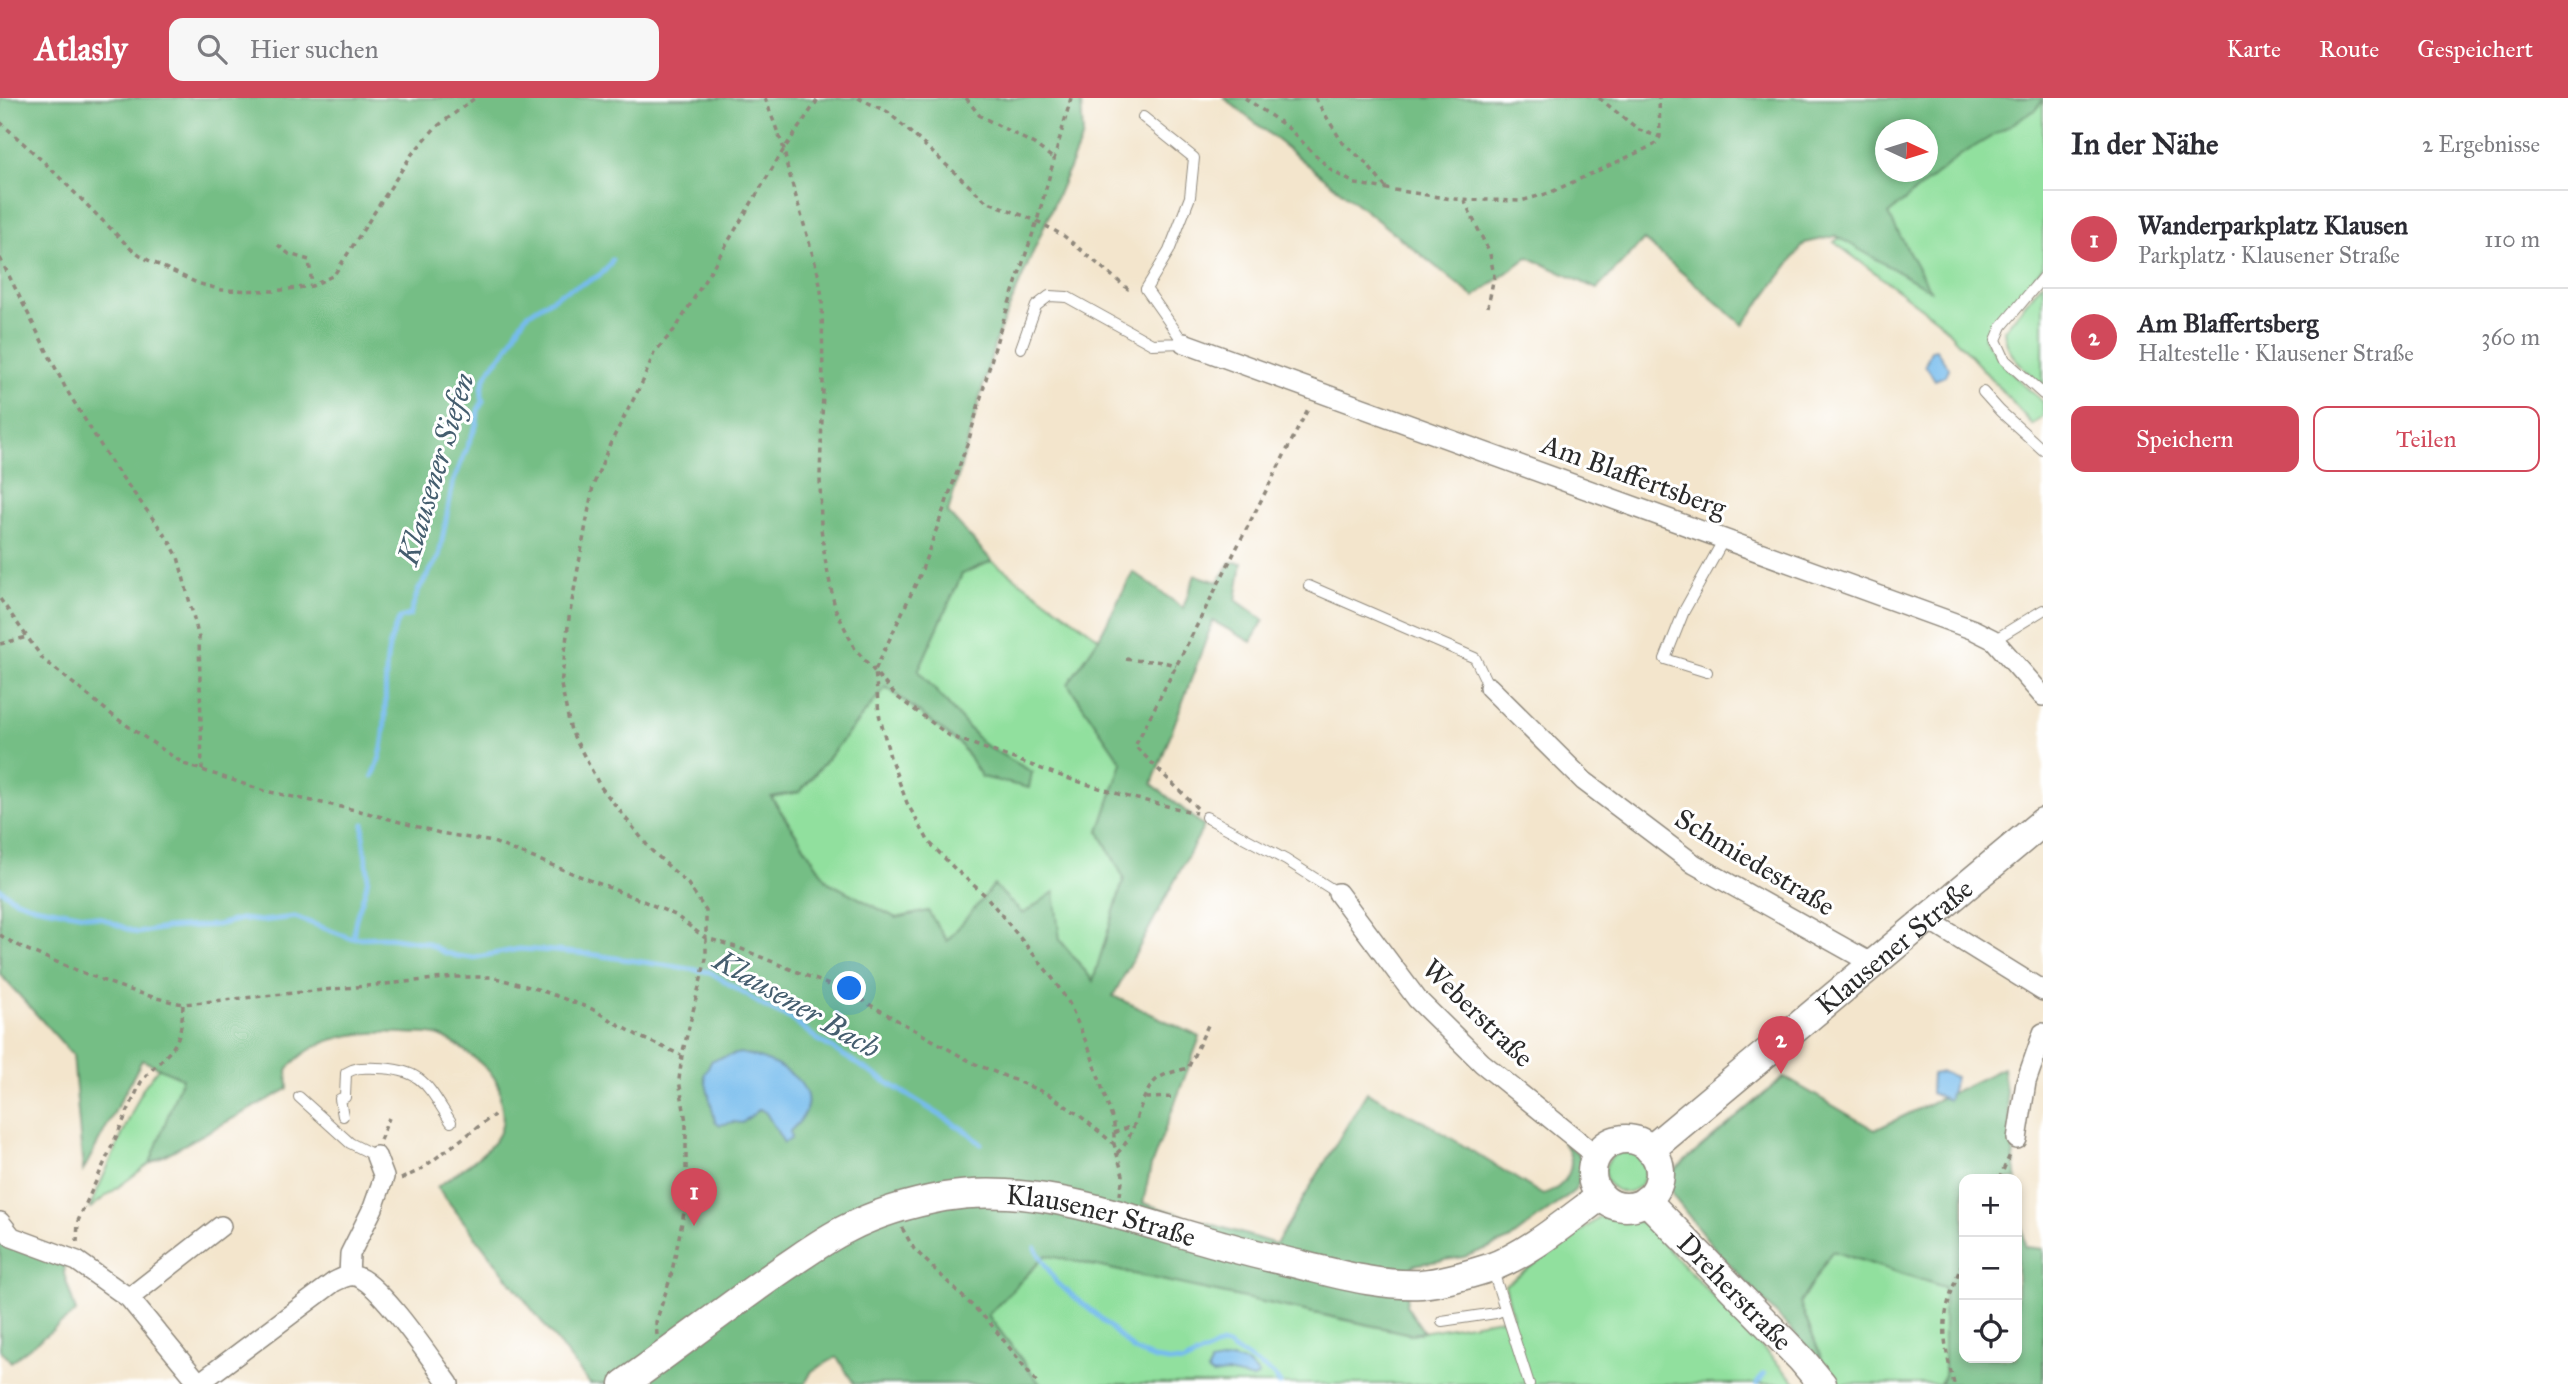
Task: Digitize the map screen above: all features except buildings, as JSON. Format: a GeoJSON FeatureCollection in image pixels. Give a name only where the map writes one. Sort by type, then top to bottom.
{"type":"FeatureCollection","features":[{"type":"Feature","properties":{"kind":"main road","name":"Klausener Straße"},"geometry":{"type":"LineString","coordinates":[[1650,1150],[2043,822]]}},
{"type":"Feature","properties":{"kind":"main road"},"geometry":{"type":"LineString","coordinates":[[1618,1140],[1635,1140],[1650,1150],[1657,1159],[1660,1170],[1654,1192],[1646,1200],[1628,1207],[1618,1206],[1601,1196],[1592,1176],[1597,1156],[1602,1149],[1618,1140]]}},
{"type":"Feature","properties":{"kind":"main road","name":"Klausener Straße"},"geometry":{"type":"LineString","coordinates":[[624,1384],[752,1290],[846,1228],[893,1210],[947,1197],[1019,1195],[1064,1202],[1118,1214],[1223,1246],[1361,1280],[1420,1284],[1452,1279],[1492,1267],[1546,1236],[1601,1196]]}},
{"type":"Feature","properties":{"kind":"main road","name":"Dreherstraße"},"geometry":{"type":"LineString","coordinates":[[1646,1200],[1802,1360],[1822,1384]]}},
{"type":"Feature","properties":{"kind":"street","name":"Am Blaffertsberg"},"geometry":{"type":"LineString","coordinates":[[1184,343],[1974,630],[1994,640],[2043,696]]}},
{"type":"Feature","properties":{"kind":"street","name":"Schmiedestraße"},"geometry":{"type":"LineString","coordinates":[[1489,687],[1584,781],[1694,864],[1873,964]]}},
{"type":"Feature","properties":{"kind":"street","name":"Weberstraße"},"geometry":{"type":"LineString","coordinates":[[1338,893],[1417,999],[1482,1063],[1597,1156]]}},
{"type":"Feature","properties":{"kind":"street"},"geometry":{"type":"LineString","coordinates":[[1927,919],[2043,991]]}},
{"type":"Feature","properties":{"kind":"street"},"geometry":{"type":"LineString","coordinates":[[2017,1139],[2026,1082],[2043,1033]]}},
{"type":"Feature","properties":{"kind":"street"},"geometry":{"type":"LineString","coordinates":[[349,1276],[350,1254],[373,1208],[384,1177],[376,1156]]}},
{"type":"Feature","properties":{"kind":"street"},"geometry":{"type":"LineString","coordinates":[[0,1222],[12,1237],[77,1261],[129,1298],[198,1384],[334,1282],[349,1276],[357,1276],[378,1290],[449,1384]]}},
{"type":"Feature","properties":{"kind":"street"},"geometry":{"type":"LineString","coordinates":[[129,1298],[220,1226]]}},
{"type":"Feature","properties":{"kind":"lane"},"geometry":{"type":"LineString","coordinates":[[1143,117],[1194,158],[1190,197],[1169,251],[1146,289],[1184,343]]}},
{"type":"Feature","properties":{"kind":"lane"},"geometry":{"type":"LineString","coordinates":[[2043,277],[2002,326],[1996,340],[2005,360],[2043,394]]}},
{"type":"Feature","properties":{"kind":"lane"},"geometry":{"type":"LineString","coordinates":[[1021,348],[1036,306],[1049,296],[1067,297],[1152,344],[1184,343]]}},
{"type":"Feature","properties":{"kind":"lane"},"geometry":{"type":"LineString","coordinates":[[1983,392],[2043,450]]}},
{"type":"Feature","properties":{"kind":"lane"},"geometry":{"type":"LineString","coordinates":[[1707,672],[1665,659],[1684,611],[1724,539]]}},
{"type":"Feature","properties":{"kind":"lane"},"geometry":{"type":"LineString","coordinates":[[1309,586],[1475,658],[1489,687]]}},
{"type":"Feature","properties":{"kind":"lane"},"geometry":{"type":"LineString","coordinates":[[1994,640],[2043,610]]}},
{"type":"Feature","properties":{"kind":"lane"},"geometry":{"type":"LineString","coordinates":[[1206,817],[1286,860],[1338,893]]}},
{"type":"Feature","properties":{"kind":"lane"},"geometry":{"type":"LineString","coordinates":[[343,1116],[340,1099],[345,1097],[346,1073],[356,1067],[399,1069],[412,1073],[427,1086],[451,1122]]}},
{"type":"Feature","properties":{"kind":"lane"},"geometry":{"type":"LineString","coordinates":[[299,1097],[350,1143],[376,1156]]}},
{"type":"Feature","properties":{"kind":"lane"},"geometry":{"type":"LineString","coordinates":[[1492,1267],[1529,1384]]}},
{"type":"Feature","properties":{"kind":"lane"},"geometry":{"type":"LineString","coordinates":[[1442,1321],[1496,1313],[1505,1309]]}},
{"type":"Feature","properties":{"kind":"path"},"geometry":{"type":"LineString","coordinates":[[0,122],[131,249],[148,260],[197,283],[222,290],[274,291],[312,286],[334,275],[420,146],[435,128],[475,98]]}},
{"type":"Feature","properties":{"kind":"path"},"geometry":{"type":"LineString","coordinates":[[765,98],[784,149],[822,297],[821,528],[835,608],[855,649],[897,696],[950,736],[1067,778],[1206,817]]}},
{"type":"Feature","properties":{"kind":"path"},"geometry":{"type":"LineString","coordinates":[[662,1357],[656,1322],[671,1276],[686,1203],[686,1122],[678,1080],[706,959],[706,911],[696,893],[651,850],[600,786],[571,731],[561,685],[569,618],[593,486],[609,446],[643,381],[653,353],[676,328],[784,149],[819,98]]}},
{"type":"Feature","properties":{"kind":"path"},"geometry":{"type":"LineString","coordinates":[[858,98],[888,112],[986,201],[1037,221],[1064,236],[1124,285]]}},
{"type":"Feature","properties":{"kind":"path"},"geometry":{"type":"LineString","coordinates":[[966,98],[980,116],[1034,144],[1054,159]]}},
{"type":"Feature","properties":{"kind":"path"},"geometry":{"type":"LineString","coordinates":[[1071,98],[1037,221],[999,333],[969,439],[944,512],[920,575],[875,670],[882,726],[907,803],[929,842],[986,896],[1051,976],[1069,1003],[1090,1051],[1114,1124],[1114,1144],[1123,1175],[1118,1214]]}},
{"type":"Feature","properties":{"kind":"path"},"geometry":{"type":"LineString","coordinates":[[1245,98],[1287,127],[1332,171],[1356,184],[1464,200],[1521,201],[1549,192],[1654,145],[1660,137],[1659,98]]}},
{"type":"Feature","properties":{"kind":"path"},"geometry":{"type":"LineString","coordinates":[[1315,98],[1342,142],[1364,161],[1387,189]]}},
{"type":"Feature","properties":{"kind":"path"},"geometry":{"type":"LineString","coordinates":[[1599,98],[1639,130],[1660,137]]}},
{"type":"Feature","properties":{"kind":"path"},"geometry":{"type":"LineString","coordinates":[[1464,200],[1490,254],[1494,276],[1488,307]]}},
{"type":"Feature","properties":{"kind":"path"},"geometry":{"type":"LineString","coordinates":[[278,245],[289,254],[309,260],[312,286]]}},
{"type":"Feature","properties":{"kind":"path"},"geometry":{"type":"LineString","coordinates":[[0,258],[66,389],[128,487],[178,557],[199,639],[202,770]]}},
{"type":"Feature","properties":{"kind":"path"},"geometry":{"type":"LineString","coordinates":[[1206,817],[1135,747],[1318,391]]}},
{"type":"Feature","properties":{"kind":"path"},"geometry":{"type":"LineString","coordinates":[[0,599],[43,659],[80,691],[184,764],[265,791],[360,811],[440,833],[493,842],[674,915],[705,937],[739,948],[851,994],[973,1063],[1048,1094],[1114,1144]]}},
{"type":"Feature","properties":{"kind":"path"},"geometry":{"type":"LineString","coordinates":[[0,643],[27,637]]}},
{"type":"Feature","properties":{"kind":"path"},"geometry":{"type":"LineString","coordinates":[[1126,659],[1142,662],[1165,661],[1177,666]]}},
{"type":"Feature","properties":{"kind":"path"},"geometry":{"type":"LineString","coordinates":[[0,935],[14,944],[107,983],[183,1004],[442,979],[492,977],[592,1009],[642,1038],[682,1055]]}},
{"type":"Feature","properties":{"kind":"path"},"geometry":{"type":"LineString","coordinates":[[77,1261],[78,1221],[141,1082],[172,1052],[180,1036],[183,1004]]}},
{"type":"Feature","properties":{"kind":"path"},"geometry":{"type":"LineString","coordinates":[[1117,1153],[1124,1147],[1157,1080],[1188,1068],[1209,1023]]}},
{"type":"Feature","properties":{"kind":"path"},"geometry":{"type":"LineString","coordinates":[[1146,1098],[1175,1097]]}},
{"type":"Feature","properties":{"kind":"path"},"geometry":{"type":"LineString","coordinates":[[380,1187],[420,1170],[494,1115]]}},
{"type":"Feature","properties":{"kind":"path"},"geometry":{"type":"LineString","coordinates":[[376,1156],[383,1127],[389,1118]]}},
{"type":"Feature","properties":{"kind":"path"},"geometry":{"type":"LineString","coordinates":[[1114,1133],[1134,1125]]}},
{"type":"Feature","properties":{"kind":"path"},"geometry":{"type":"LineString","coordinates":[[2001,1174],[2017,1139]]}},
{"type":"Feature","properties":{"kind":"path"},"geometry":{"type":"LineString","coordinates":[[901,1227],[914,1249],[990,1323],[1038,1384]]}},
{"type":"Feature","properties":{"kind":"path"},"geometry":{"type":"LineString","coordinates":[[1954,1384],[1944,1347],[1943,1326],[1949,1296],[1959,1271]]}},
{"type":"Feature","properties":{"kind":"green space"},"geometry":{"type":"Polygon","coordinates":[[[0,98],[1083,98],[1083,136],[997,336],[948,513],[992,561],[962,574],[918,671],[983,744],[1032,772],[1029,788],[982,777],[960,744],[886,687],[800,792],[771,797],[828,882],[896,918],[928,911],[947,941],[994,885],[1023,914],[1054,892],[1060,940],[1093,981],[1124,878],[1099,832],[1122,763],[1068,684],[1099,638],[1133,572],[1183,608],[1195,575],[1218,582],[1231,562],[1242,563],[1236,600],[1264,620],[1251,642],[1213,621],[1152,784],[1204,826],[1113,996],[1200,1037],[1151,1166],[1143,1203],[1276,1244],[1367,1092],[1430,1125],[1543,1195],[1559,1187],[1569,1173],[1570,1158],[1562,1142],[1578,1153],[1583,1164],[1580,1181],[1574,1191],[1509,1240],[1464,1257],[1413,1265],[1406,1305],[1424,1332],[1411,1334],[1046,1255],[988,1315],[1040,1384],[854,1384],[837,1357],[812,1371],[805,1384],[590,1384],[437,1187],[479,1157],[493,1143],[502,1127],[503,1117],[499,1087],[494,1077],[470,1055],[436,1035],[372,1033],[325,1042],[298,1058],[287,1070],[288,1089],[150,1163],[182,1078],[142,1060],[83,1171],[73,1055],[0,974],[0,98]]]}},
{"type":"Feature","properties":{"kind":"green space"},"geometry":{"type":"Polygon","coordinates":[[[1224,98],[2043,98],[2037,109],[1959,156],[1938,173],[1938,119],[1875,119],[1875,182],[1927,182],[1888,214],[1930,290],[1836,236],[1805,243],[1743,325],[1644,240],[1597,289],[1528,257],[1474,297],[1224,98]]]}},
{"type":"Feature","properties":{"kind":"green space"},"geometry":{"type":"Polygon","coordinates":[[[2024,98],[2043,98],[2043,267],[1984,337],[2011,372],[2043,402],[2043,416],[2033,425],[1938,320],[1834,242],[1913,182],[1938,182],[1938,163],[2024,98]]]}},
{"type":"Feature","properties":{"kind":"green space"},"geometry":{"type":"Polygon","coordinates":[[[2043,282],[2043,386],[2012,355],[2004,330],[2043,282]]]}},
{"type":"Feature","properties":{"kind":"green space"},"geometry":{"type":"Polygon","coordinates":[[[992,561],[1099,638],[1068,684],[1122,763],[1099,832],[1124,878],[1093,981],[1060,940],[1023,915],[947,941],[828,882],[771,796],[800,792],[886,687],[960,744],[982,777],[1032,772],[983,744],[918,671],[962,574],[992,561]]]}},
{"type":"Feature","properties":{"kind":"green space"},"geometry":{"type":"Polygon","coordinates":[[[159,1067],[183,1078],[150,1163],[89,1209],[143,1088],[159,1067]]]}},
{"type":"Feature","properties":{"kind":"green space"},"geometry":{"type":"Polygon","coordinates":[[[2003,1068],[2016,1174],[1959,1174],[1959,1363],[2022,1363],[2022,1223],[2025,1247],[2043,1249],[2043,1384],[1940,1384],[1944,1375],[1944,1287],[1832,1251],[1800,1303],[1824,1365],[1716,1250],[1673,1196],[1671,1173],[1784,1077],[1875,1130],[2003,1068]]]}},
{"type":"Feature","properties":{"kind":"green space"},"geometry":{"type":"Polygon","coordinates":[[[1625,1152],[1633,1153],[1639,1158],[1644,1164],[1644,1180],[1639,1186],[1633,1191],[1625,1192],[1617,1191],[1611,1186],[1606,1180],[1605,1172],[1606,1164],[1611,1158],[1617,1153],[1625,1152]]]}},
{"type":"Feature","properties":{"kind":"green space"},"geometry":{"type":"Polygon","coordinates":[[[1599,1218],[1630,1218],[1644,1224],[1797,1384],[1040,1384],[988,1315],[1046,1255],[1410,1334],[1513,1317],[1505,1285],[1599,1218]]]}},
{"type":"Feature","properties":{"kind":"green space"},"geometry":{"type":"Polygon","coordinates":[[[0,1235],[65,1265],[64,1274],[76,1312],[11,1362],[0,1349],[0,1235]]]}},
{"type":"Feature","properties":{"kind":"green space"},"geometry":{"type":"Polygon","coordinates":[[[1832,1251],[1944,1287],[1944,1375],[1940,1384],[1840,1384],[1824,1365],[1800,1303],[1832,1251]]]}},
{"type":"Feature","properties":{"kind":"water"},"geometry":{"type":"Polygon","coordinates":[[[1936,349],[1949,368],[1945,376],[1935,380],[1925,365],[1931,350],[1936,349]]]}},
{"type":"Feature","properties":{"kind":"water"},"geometry":{"type":"Polygon","coordinates":[[[740,1053],[785,1070],[805,1091],[808,1103],[803,1116],[790,1131],[791,1139],[784,1143],[766,1113],[760,1109],[742,1123],[720,1125],[715,1121],[704,1075],[712,1060],[740,1053]]]}},
{"type":"Feature","properties":{"kind":"water"},"geometry":{"type":"Polygon","coordinates":[[[1942,1072],[1955,1077],[1948,1100],[1931,1093],[1932,1074],[1942,1072]]]}},
{"type":"Feature","properties":{"kind":"water"},"geometry":{"type":"Polygon","coordinates":[[[1232,1359],[1248,1364],[1259,1375],[1254,1379],[1227,1373],[1213,1375],[1208,1372],[1210,1363],[1232,1359]]]}},
{"type":"Feature","properties":{"kind":"waterway","name":"Klausener Siefen"},"geometry":{"type":"LineString","coordinates":[[373,776],[384,736],[387,656],[392,637],[400,618],[410,615],[418,591],[439,556],[453,483],[477,423],[485,378],[507,349],[526,316],[565,291],[596,278],[612,260]]}},
{"type":"Feature","properties":{"kind":"waterway","name":"Klausener Siefen"},"geometry":{"type":"LineString","coordinates":[[354,938],[355,921],[366,890],[368,873],[364,824]]}},
{"type":"Feature","properties":{"kind":"waterway","name":"Klausener Bach"},"geometry":{"type":"LineString","coordinates":[[0,889],[14,899],[34,906],[101,918],[137,933],[165,928],[217,925],[241,919],[261,921],[295,917],[350,938],[388,937],[427,943],[443,952],[472,958],[519,949],[554,951],[710,972],[765,1007],[791,1019],[817,1039],[969,1133],[981,1144]]}},
{"type":"Feature","properties":{"kind":"waterway","name":"Klausener Bach"},"geometry":{"type":"LineString","coordinates":[[1035,1248],[1057,1283],[1134,1350],[1155,1359],[1182,1363],[1220,1345],[1228,1346],[1273,1374],[1280,1384]]}},
{"type":"Feature","properties":{"kind":"waterway"},"geometry":{"type":"LineString","coordinates":[[1757,1384],[1764,1374]]}},
{"type":"Feature","properties":{"kind":"place","name":"Am Blaffertsberg"},"geometry":{"type":"Point","coordinates":[1781,1074]}},
{"type":"Feature","properties":{"kind":"place","name":"Wanderparkplatz Klausen"},"geometry":{"type":"Point","coordinates":[694,1226]}}]}
